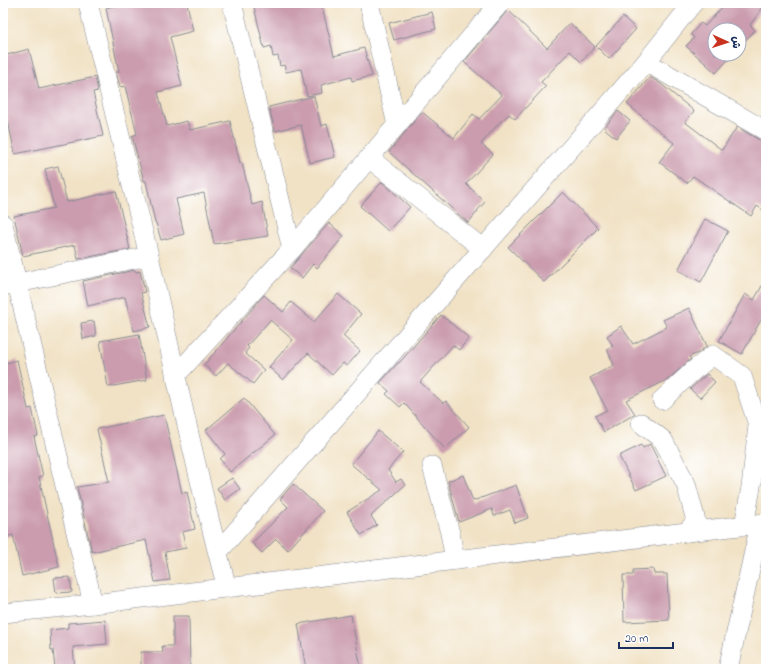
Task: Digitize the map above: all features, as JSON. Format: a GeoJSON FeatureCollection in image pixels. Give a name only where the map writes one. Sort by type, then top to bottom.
{"type":"FeatureCollection","features":[{"type":"Feature","properties":{"kind":"street"},"geometry":{"type":"LineString","coordinates":[[88,3],[149,256],[175,376],[228,588]]}},
{"type":"Feature","properties":{"kind":"street"},"geometry":{"type":"LineString","coordinates":[[232,3],[292,249]]}},
{"type":"Feature","properties":{"kind":"street"},"geometry":{"type":"LineString","coordinates":[[369,3],[397,125]]}},
{"type":"Feature","properties":{"kind":"street"},"geometry":{"type":"LineString","coordinates":[[175,376],[292,249],[500,3]]}},
{"type":"Feature","properties":{"kind":"street"},"geometry":{"type":"LineString","coordinates":[[218,552],[646,62],[694,3]]}},
{"type":"Feature","properties":{"kind":"street"},"geometry":{"type":"LineString","coordinates":[[646,62],[766,131]]}},
{"type":"Feature","properties":{"kind":"street"},"geometry":{"type":"LineString","coordinates":[[369,158],[483,249]]}},
{"type":"Feature","properties":{"kind":"street"},"geometry":{"type":"LineString","coordinates":[[3,224],[10,285],[93,604]]}},
{"type":"Feature","properties":{"kind":"street"},"geometry":{"type":"LineString","coordinates":[[10,285],[149,256]]}},
{"type":"Feature","properties":{"kind":"street"},"geometry":{"type":"LineString","coordinates":[[662,400],[693,370],[713,355],[742,376],[758,425],[751,487],[757,524],[728,669]]}},
{"type":"Feature","properties":{"kind":"street"},"geometry":{"type":"LineString","coordinates":[[641,423],[663,440],[686,484],[696,521],[687,532]]}},
{"type":"Feature","properties":{"kind":"street"},"geometry":{"type":"LineString","coordinates":[[432,466],[450,533],[455,560]]}},
{"type":"Feature","properties":{"kind":"street"},"geometry":{"type":"LineString","coordinates":[[3,613],[93,604],[757,524]]}},
{"type":"Feature","properties":{"kind":"building"},"geometry":{"type":"Polygon","coordinates":[[[125,3],[187,3],[193,31],[170,37],[182,86],[158,92],[167,126],[187,121],[190,130],[230,121],[252,205],[262,202],[268,236],[214,244],[204,193],[176,199],[184,234],[161,240],[155,223],[146,181],[144,181],[132,136],[137,134],[125,86],[120,87],[116,72],[119,72],[106,8],[125,3]]]}},
{"type":"Feature","properties":{"kind":"building"},"geometry":{"type":"Polygon","coordinates":[[[253,3],[321,3],[334,56],[364,48],[372,76],[352,81],[351,77],[321,85],[322,93],[307,96],[301,69],[286,72],[284,65],[280,66],[278,56],[273,57],[271,46],[264,48],[253,3]]]}},
{"type":"Feature","properties":{"kind":"building"},"geometry":{"type":"Polygon","coordinates":[[[726,3],[766,3],[750,25],[755,30],[747,38],[747,22],[709,22],[726,3]]]}},
{"type":"Feature","properties":{"kind":"building"},"geometry":{"type":"Polygon","coordinates":[[[508,10],[547,48],[570,23],[595,47],[581,62],[570,51],[541,82],[546,86],[515,119],[509,114],[481,144],[493,154],[466,184],[485,202],[468,223],[389,152],[422,112],[454,138],[473,114],[479,119],[502,95],[464,62],[508,10]]]}},
{"type":"Feature","properties":{"kind":"building"},"geometry":{"type":"Polygon","coordinates":[[[432,12],[436,29],[394,40],[389,23],[432,12]]]}},
{"type":"Feature","properties":{"kind":"building"},"geometry":{"type":"Polygon","coordinates":[[[623,17],[636,29],[609,59],[596,46],[623,17]]]}},
{"type":"Feature","properties":{"kind":"building"},"geometry":{"type":"Polygon","coordinates":[[[701,23],[705,26],[707,24],[707,62],[726,62],[716,73],[686,46],[694,38],[691,34],[701,23]]]}},
{"type":"Feature","properties":{"kind":"building"},"geometry":{"type":"Polygon","coordinates":[[[29,49],[39,89],[95,77],[98,91],[93,92],[103,136],[15,154],[3,97],[3,56],[29,49]]]}},
{"type":"Feature","properties":{"kind":"building"},"geometry":{"type":"Polygon","coordinates":[[[650,77],[694,111],[685,122],[722,150],[737,127],[761,141],[766,142],[766,212],[757,206],[751,216],[693,176],[687,183],[659,162],[674,143],[627,104],[650,77]]]}},
{"type":"Feature","properties":{"kind":"building"},"geometry":{"type":"Polygon","coordinates":[[[314,96],[321,126],[327,124],[335,157],[310,163],[301,125],[275,131],[269,107],[314,96]]]}},
{"type":"Feature","properties":{"kind":"building"},"geometry":{"type":"Polygon","coordinates":[[[618,111],[630,121],[616,138],[604,128],[618,111]]]}},
{"type":"Feature","properties":{"kind":"building"},"geometry":{"type":"Polygon","coordinates":[[[58,166],[67,202],[116,191],[130,249],[78,259],[75,245],[23,256],[14,216],[54,208],[45,169],[58,166]]]}},
{"type":"Feature","properties":{"kind":"building"},"geometry":{"type":"Polygon","coordinates":[[[382,182],[410,207],[388,231],[360,206],[382,182]]]}},
{"type":"Feature","properties":{"kind":"building"},"geometry":{"type":"Polygon","coordinates":[[[563,192],[598,228],[544,282],[508,247],[563,192]]]}},
{"type":"Feature","properties":{"kind":"building"},"geometry":{"type":"Polygon","coordinates":[[[705,219],[728,231],[701,282],[678,270],[705,219]]]}},
{"type":"Feature","properties":{"kind":"building"},"geometry":{"type":"Polygon","coordinates":[[[329,223],[344,236],[317,268],[313,264],[302,278],[290,268],[329,223]]]}},
{"type":"Feature","properties":{"kind":"building"},"geometry":{"type":"Polygon","coordinates":[[[135,270],[136,272],[140,271],[145,292],[141,293],[150,327],[134,331],[125,297],[88,306],[83,281],[135,270]]]}},
{"type":"Feature","properties":{"kind":"building"},"geometry":{"type":"Polygon","coordinates":[[[766,279],[766,311],[742,354],[719,341],[745,294],[754,300],[766,279]]]}},
{"type":"Feature","properties":{"kind":"building"},"geometry":{"type":"Polygon","coordinates":[[[338,294],[361,314],[343,336],[360,351],[347,366],[343,363],[332,375],[308,353],[283,380],[269,367],[293,340],[270,320],[247,346],[249,348],[245,353],[264,370],[253,384],[228,363],[216,376],[204,365],[264,295],[283,312],[291,302],[314,322],[338,294]]]}},
{"type":"Feature","properties":{"kind":"building"},"geometry":{"type":"Polygon","coordinates":[[[689,308],[707,346],[698,353],[689,357],[691,359],[667,380],[626,400],[635,414],[604,432],[595,416],[607,410],[590,378],[614,365],[607,349],[613,346],[607,336],[621,326],[633,344],[667,327],[663,320],[689,308]]]}},
{"type":"Feature","properties":{"kind":"building"},"geometry":{"type":"Polygon","coordinates":[[[441,315],[469,338],[459,350],[453,345],[420,382],[443,403],[446,401],[469,427],[445,449],[404,403],[400,407],[386,394],[389,391],[380,383],[441,315]]]}},
{"type":"Feature","properties":{"kind":"building"},"geometry":{"type":"Polygon","coordinates":[[[94,321],[96,336],[83,339],[81,323],[94,321]]]}},
{"type":"Feature","properties":{"kind":"building"},"geometry":{"type":"Polygon","coordinates":[[[139,334],[147,380],[108,387],[100,341],[139,334]]]}},
{"type":"Feature","properties":{"kind":"building"},"geometry":{"type":"Polygon","coordinates":[[[17,360],[28,409],[32,408],[38,436],[34,437],[43,476],[39,477],[59,567],[22,576],[13,535],[3,538],[3,364],[17,360]]]}},
{"type":"Feature","properties":{"kind":"building"},"geometry":{"type":"Polygon","coordinates":[[[707,374],[715,382],[700,398],[690,389],[707,374]]]}},
{"type":"Feature","properties":{"kind":"building"},"geometry":{"type":"Polygon","coordinates":[[[244,398],[275,435],[230,472],[220,459],[225,454],[206,430],[244,398]]]}},
{"type":"Feature","properties":{"kind":"building"},"geometry":{"type":"Polygon","coordinates":[[[164,415],[182,493],[187,492],[195,529],[182,532],[186,548],[165,552],[170,580],[155,582],[146,540],[92,552],[77,487],[109,482],[97,429],[164,415]]]}},
{"type":"Feature","properties":{"kind":"building"},"geometry":{"type":"Polygon","coordinates":[[[378,431],[403,452],[388,470],[396,482],[401,479],[405,485],[371,516],[377,525],[361,535],[347,512],[382,490],[351,464],[378,431]]]}},
{"type":"Feature","properties":{"kind":"building"},"geometry":{"type":"Polygon","coordinates":[[[650,444],[666,476],[636,490],[619,456],[641,445],[643,448],[650,444]]]}},
{"type":"Feature","properties":{"kind":"building"},"geometry":{"type":"Polygon","coordinates":[[[463,475],[473,501],[516,485],[528,518],[515,523],[510,510],[494,516],[492,509],[459,522],[448,481],[463,475]]]}},
{"type":"Feature","properties":{"kind":"building"},"geometry":{"type":"Polygon","coordinates":[[[232,478],[240,489],[225,500],[217,488],[232,478]]]}},
{"type":"Feature","properties":{"kind":"building"},"geometry":{"type":"Polygon","coordinates":[[[293,484],[323,511],[288,550],[276,539],[262,553],[252,543],[288,507],[280,499],[293,484]]]}},
{"type":"Feature","properties":{"kind":"building"},"geometry":{"type":"Polygon","coordinates":[[[653,569],[654,574],[667,574],[669,620],[624,622],[623,575],[633,575],[633,570],[653,569]]]}},
{"type":"Feature","properties":{"kind":"building"},"geometry":{"type":"Polygon","coordinates":[[[70,577],[72,592],[56,593],[54,578],[70,577]]]}},
{"type":"Feature","properties":{"kind":"building"},"geometry":{"type":"Polygon","coordinates":[[[351,615],[361,669],[306,669],[298,624],[351,615]]]}},
{"type":"Feature","properties":{"kind":"building"},"geometry":{"type":"Polygon","coordinates":[[[173,616],[189,616],[190,669],[141,669],[141,652],[163,652],[162,646],[173,646],[173,616]]]}},
{"type":"Feature","properties":{"kind":"building"},"geometry":{"type":"Polygon","coordinates":[[[105,620],[107,644],[73,647],[75,669],[55,669],[53,650],[51,650],[50,630],[68,628],[68,623],[105,620]]]}}]}
